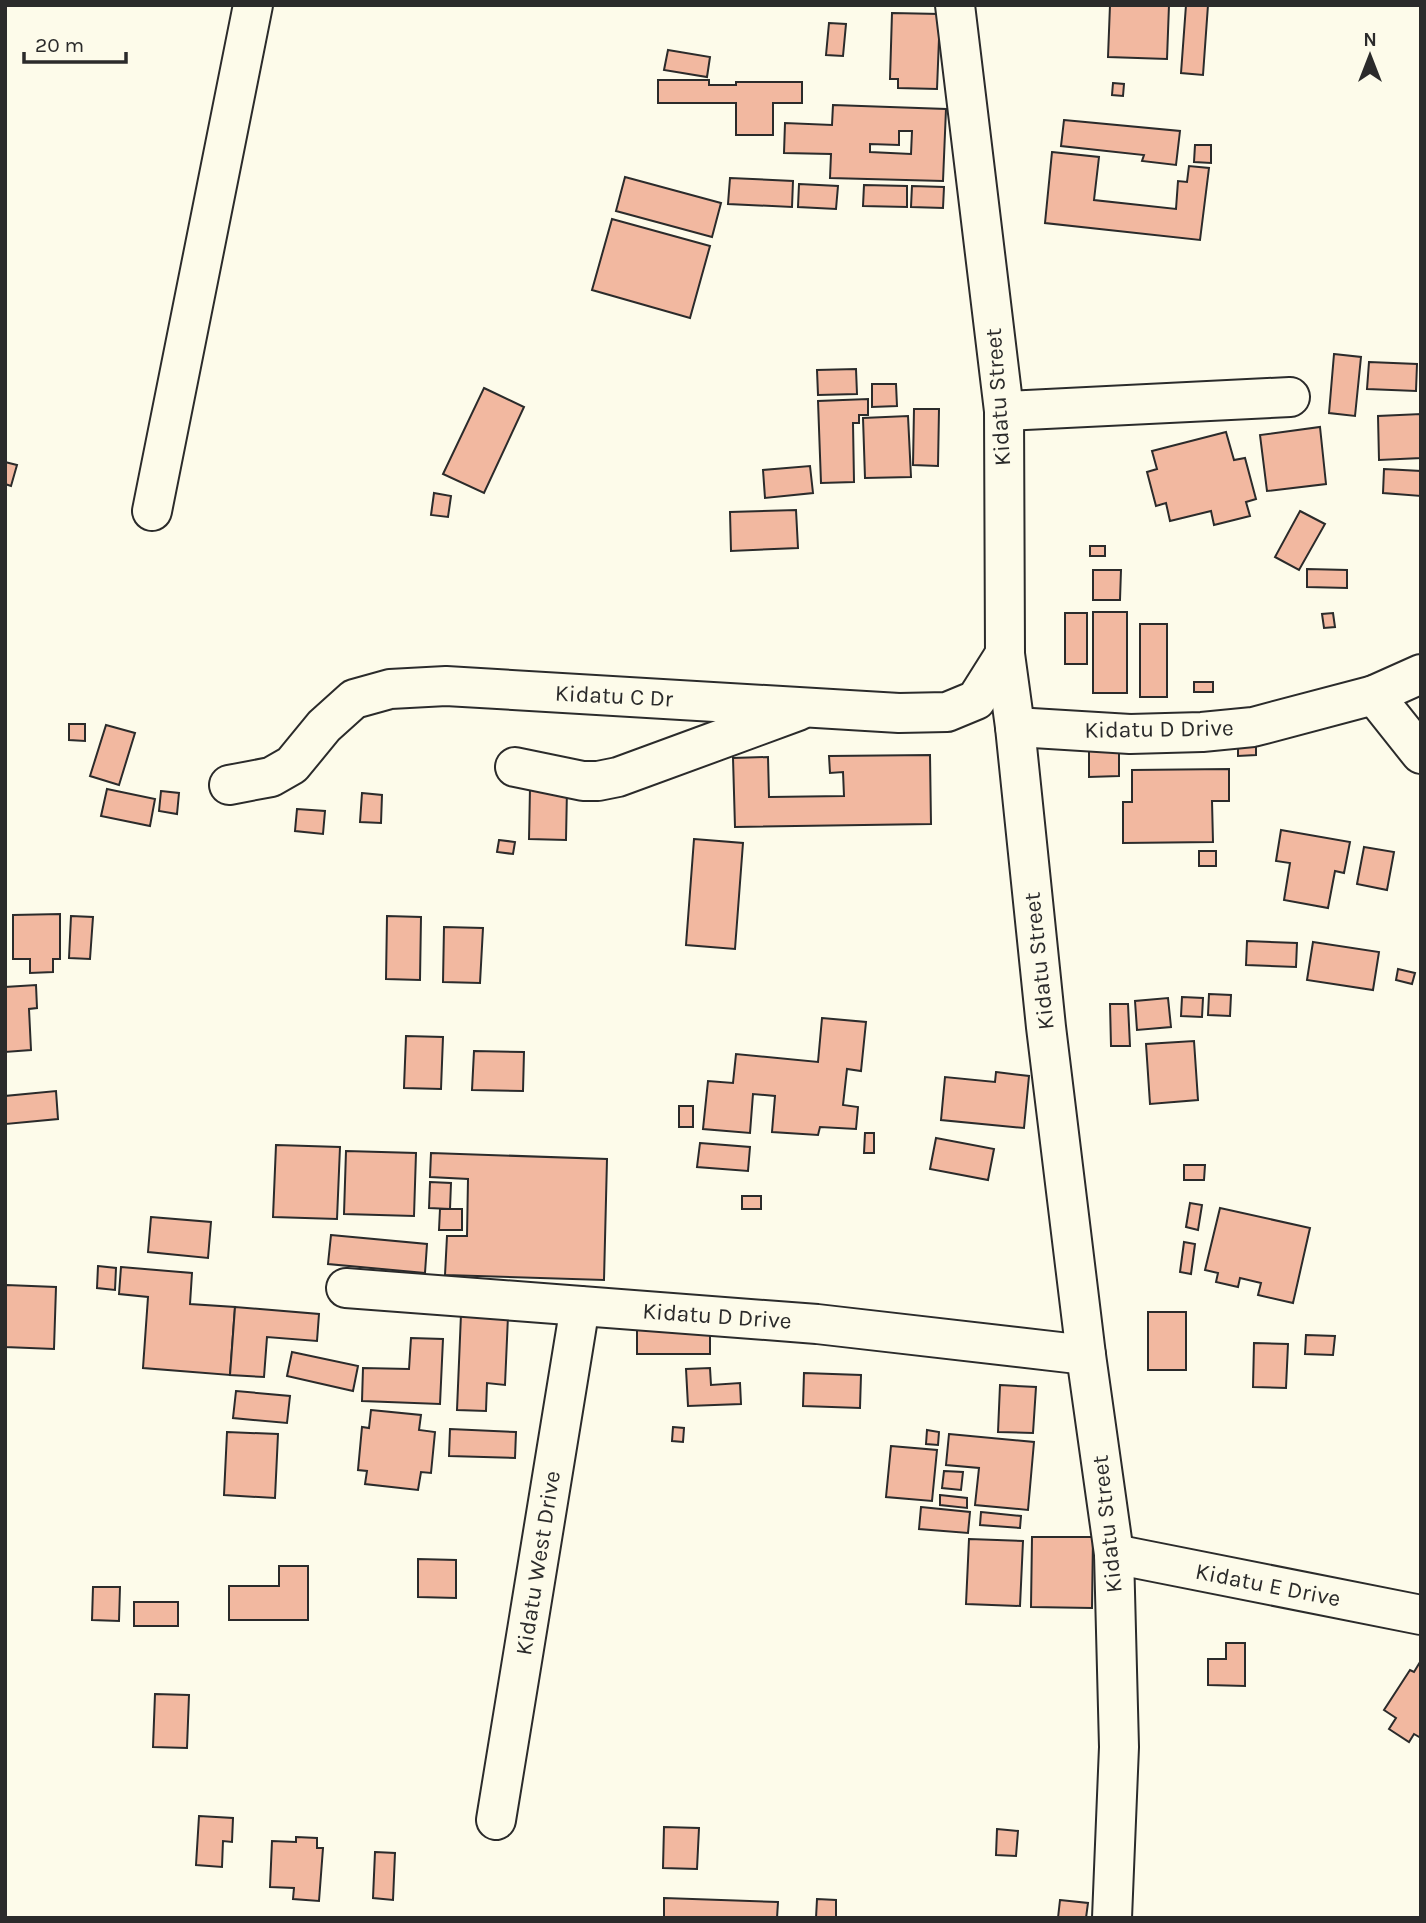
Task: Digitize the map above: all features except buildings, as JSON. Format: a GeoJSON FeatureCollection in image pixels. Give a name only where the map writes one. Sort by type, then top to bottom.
{"type":"FeatureCollection","features":[{"type":"Feature","properties":{"kind":"street"},"geometry":{"type":"LineString","coordinates":[[152,511],[253,5]]}},
{"type":"Feature","properties":{"kind":"street","name":"Kidatu Street"},"geometry":{"type":"LineString","coordinates":[[955,5],[1004,411],[1005,654],[1086,1356],[1114,1554],[1119,1747],[1112,1918]]}},
{"type":"Feature","properties":{"kind":"street"},"geometry":{"type":"LineString","coordinates":[[1004,411],[1290,397]]}},
{"type":"Feature","properties":{"kind":"street","name":"Kidatu C Dr"},"geometry":{"type":"LineString","coordinates":[[229,785],[271,777],[292,765],[324,726],[354,699],[390,689],[446,686],[900,713],[947,712],[976,700],[1005,654]]}},
{"type":"Feature","properties":{"kind":"street","name":"Kidatu D Drive"},"geometry":{"type":"LineString","coordinates":[[1015,727],[1129,734],[1202,732],[1253,727],[1374,695],[1421,674]]}},
{"type":"Feature","properties":{"kind":"street"},"geometry":{"type":"LineString","coordinates":[[1374,695],[1421,754]]}},
{"type":"Feature","properties":{"kind":"street"},"geometry":{"type":"LineString","coordinates":[[515,767],[583,781],[598,781],[809,707]]}},
{"type":"Feature","properties":{"kind":"street","name":"Kidatu D Drive"},"geometry":{"type":"LineString","coordinates":[[346,1288],[817,1324],[1086,1356]]}},
{"type":"Feature","properties":{"kind":"street","name":"Kidatu West Drive"},"geometry":{"type":"LineString","coordinates":[[496,1819],[580,1306]]}},
{"type":"Feature","properties":{"kind":"street","name":"Kidatu E Drive"},"geometry":{"type":"LineString","coordinates":[[1114,1554],[1421,1615]]}}]}
